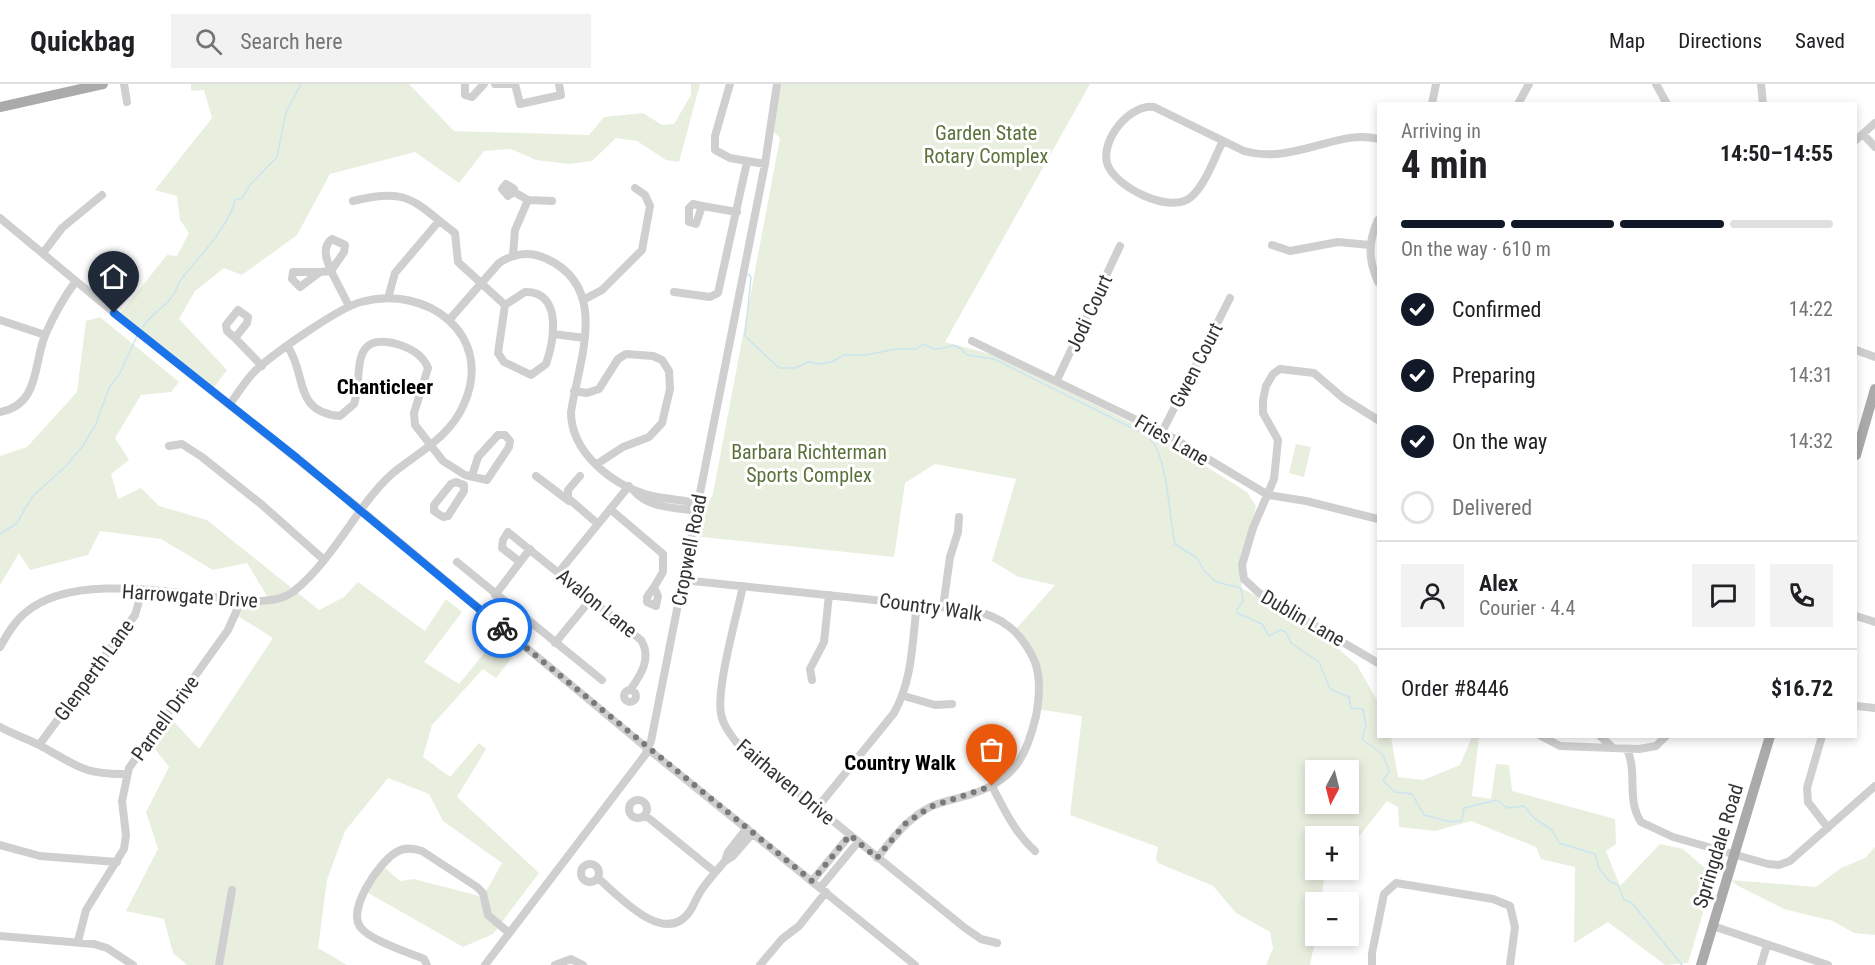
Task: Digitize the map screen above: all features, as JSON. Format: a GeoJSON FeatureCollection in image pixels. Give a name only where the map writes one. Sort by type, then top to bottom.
{"type":"FeatureCollection","features":[{"type":"Feature","properties":{"kind":"main road"},"geometry":{"type":"LineString","coordinates":[[0,107],[103,84]]}},
{"type":"Feature","properties":{"kind":"main road"},"geometry":{"type":"LineString","coordinates":[[1857,452],[1875,389]]}},
{"type":"Feature","properties":{"kind":"main road","name":"Springdale Road"},"geometry":{"type":"LineString","coordinates":[[1701,965],[1769,738]]}},
{"type":"Feature","properties":{"kind":"street"},"geometry":{"type":"LineString","coordinates":[[124,84],[127,102]]}},
{"type":"Feature","properties":{"kind":"street"},"geometry":{"type":"LineString","coordinates":[[465,84],[465,95],[472,97],[484,84]]}},
{"type":"Feature","properties":{"kind":"street"},"geometry":{"type":"LineString","coordinates":[[495,84],[514,84],[520,104],[561,95],[559,84]]}},
{"type":"Feature","properties":{"kind":"street"},"geometry":{"type":"LineString","coordinates":[[730,84],[715,136],[715,150],[730,158],[765,164]]}},
{"type":"Feature","properties":{"kind":"street","name":"Cropwell Road"},"geometry":{"type":"LineString","coordinates":[[486,965],[648,748],[765,164],[777,84]]}},
{"type":"Feature","properties":{"kind":"street"},"geometry":{"type":"LineString","coordinates":[[1432,102],[1436,84]]}},
{"type":"Feature","properties":{"kind":"street"},"geometry":{"type":"LineString","coordinates":[[1519,102],[1529,84]]}},
{"type":"Feature","properties":{"kind":"street"},"geometry":{"type":"LineString","coordinates":[[1656,84],[1666,102]]}},
{"type":"Feature","properties":{"kind":"street"},"geometry":{"type":"LineString","coordinates":[[1761,84],[1763,102]]}},
{"type":"Feature","properties":{"kind":"street"},"geometry":{"type":"LineString","coordinates":[[1223,141],[1192,196],[1178,203],[1163,202],[1127,187],[1118,181],[1107,162],[1108,148],[1122,120],[1141,108],[1154,107],[1249,152],[1279,156],[1364,136],[1377,139]]}},
{"type":"Feature","properties":{"kind":"street"},"geometry":{"type":"LineString","coordinates":[[1857,139],[1875,123]]}},
{"type":"Feature","properties":{"kind":"street"},"geometry":{"type":"LineString","coordinates":[[1863,134],[1875,147]]}},
{"type":"Feature","properties":{"kind":"street"},"geometry":{"type":"LineString","coordinates":[[675,292],[710,297],[718,293],[747,162]]}},
{"type":"Feature","properties":{"kind":"street"},"geometry":{"type":"LineString","coordinates":[[585,299],[602,290],[642,250],[650,206],[645,195],[635,188]]}},
{"type":"Feature","properties":{"kind":"street"},"geometry":{"type":"LineString","coordinates":[[514,192],[528,200],[552,201]]}},
{"type":"Feature","properties":{"kind":"street"},"geometry":{"type":"LineString","coordinates":[[353,201],[382,194],[406,197],[455,233],[457,258],[461,266],[505,305]]}},
{"type":"Feature","properties":{"kind":"street"},"geometry":{"type":"LineString","coordinates":[[43,253],[62,228],[102,195]]}},
{"type":"Feature","properties":{"kind":"street"},"geometry":{"type":"LineString","coordinates":[[513,255],[515,230],[528,200]]}},
{"type":"Feature","properties":{"kind":"street"},"geometry":{"type":"LineString","coordinates":[[702,206],[737,212]]}},
{"type":"Feature","properties":{"kind":"street"},"geometry":{"type":"LineString","coordinates":[[0,218],[361,510],[915,965]]}},
{"type":"Feature","properties":{"kind":"street"},"geometry":{"type":"LineString","coordinates":[[388,298],[395,273],[439,221]]}},
{"type":"Feature","properties":{"kind":"street"},"geometry":{"type":"LineString","coordinates":[[1377,223],[1370,245],[1371,266],[1377,280]]}},
{"type":"Feature","properties":{"kind":"street"},"geometry":{"type":"LineString","coordinates":[[1272,245],[1290,251],[1338,242],[1370,245]]}},
{"type":"Feature","properties":{"kind":"street","name":"Jodi Court"},"geometry":{"type":"LineString","coordinates":[[1056,380],[1120,246]]}},
{"type":"Feature","properties":{"kind":"street"},"geometry":{"type":"LineString","coordinates":[[230,404],[248,378],[262,366],[334,314],[350,306],[388,298],[420,304],[450,319],[499,263],[513,255],[536,255],[558,265],[569,275],[585,299],[587,312],[585,338],[571,412],[573,432],[582,451],[630,488],[697,507]]}},
{"type":"Feature","properties":{"kind":"street"},"geometry":{"type":"LineString","coordinates":[[320,272],[331,271],[350,306]]}},
{"type":"Feature","properties":{"kind":"street"},"geometry":{"type":"LineString","coordinates":[[0,412],[20,403],[31,388],[45,335],[76,281]]}},
{"type":"Feature","properties":{"kind":"street"},"geometry":{"type":"LineString","coordinates":[[525,292],[540,294],[549,304],[553,314],[553,333],[548,357],[540,370],[528,374],[504,362],[497,348],[505,305],[525,292]]}},
{"type":"Feature","properties":{"kind":"street","name":"Gwen Court"},"geometry":{"type":"LineString","coordinates":[[1162,432],[1230,298]]}},
{"type":"Feature","properties":{"kind":"street","name":"Harrowgate Drive"},"geometry":{"type":"LineString","coordinates":[[0,646],[25,613],[58,596],[89,589],[142,591],[241,601],[271,601],[294,591],[394,473],[442,436],[463,407],[470,385],[472,366],[464,336],[450,319]]}},
{"type":"Feature","properties":{"kind":"street"},"geometry":{"type":"LineString","coordinates":[[0,320],[45,335]]}},
{"type":"Feature","properties":{"kind":"street"},"geometry":{"type":"LineString","coordinates":[[553,333],[585,338]]}},
{"type":"Feature","properties":{"kind":"street"},"geometry":{"type":"LineString","coordinates":[[235,338],[262,366]]}},
{"type":"Feature","properties":{"kind":"street","name":"Fries Lane"},"geometry":{"type":"LineString","coordinates":[[972,341],[1162,432],[1268,495],[1306,501],[1377,519]]}},
{"type":"Feature","properties":{"kind":"street"},"geometry":{"type":"LineString","coordinates":[[288,347],[297,362],[301,389],[306,398],[324,413],[340,416],[354,404],[360,358],[367,347],[392,343],[420,355],[428,368],[414,413],[415,425],[430,447],[458,471],[472,476],[487,480],[510,445],[505,435],[498,435],[478,457],[472,476]]}},
{"type":"Feature","properties":{"kind":"street"},"geometry":{"type":"LineString","coordinates":[[1857,350],[1875,357]]}},
{"type":"Feature","properties":{"kind":"street"},"geometry":{"type":"LineString","coordinates":[[574,391],[588,393],[600,389],[618,359],[626,354],[653,356],[662,360],[669,371],[670,389],[662,423],[649,436],[623,447],[597,464]]}},
{"type":"Feature","properties":{"kind":"street"},"geometry":{"type":"LineString","coordinates":[[1268,495],[1274,479],[1278,440],[1263,413],[1263,400],[1266,386],[1273,374],[1280,369],[1314,373],[1343,398],[1377,419]]}},
{"type":"Feature","properties":{"kind":"street"},"geometry":{"type":"LineString","coordinates":[[169,446],[182,444],[202,457],[261,504],[322,559]]}},
{"type":"Feature","properties":{"kind":"street"},"geometry":{"type":"LineString","coordinates":[[456,482],[458,471]]}},
{"type":"Feature","properties":{"kind":"street"},"geometry":{"type":"LineString","coordinates":[[536,476],[598,524]]}},
{"type":"Feature","properties":{"kind":"street"},"geometry":{"type":"LineString","coordinates":[[571,502],[568,490],[580,476]]}},
{"type":"Feature","properties":{"kind":"street"},"geometry":{"type":"LineString","coordinates":[[456,482],[464,485],[464,491],[448,516],[443,517],[434,511],[434,505],[451,484],[456,482]]}},
{"type":"Feature","properties":{"kind":"street"},"geometry":{"type":"LineString","coordinates":[[559,572],[630,488]]}},
{"type":"Feature","properties":{"kind":"street","name":"Dublin Lane"},"geometry":{"type":"LineString","coordinates":[[1268,495],[1244,555],[1244,579],[1259,593],[1377,662]]}},
{"type":"Feature","properties":{"kind":"street"},"geometry":{"type":"LineString","coordinates":[[610,509],[663,554],[663,572],[654,588]]}},
{"type":"Feature","properties":{"kind":"street"},"geometry":{"type":"LineString","coordinates":[[943,607],[950,557],[958,532],[959,517]]}},
{"type":"Feature","properties":{"kind":"street","name":"Avalon Lane"},"geometry":{"type":"LineString","coordinates":[[520,562],[502,548],[503,540],[508,532],[641,640],[645,647],[643,671],[630,690]]}},
{"type":"Feature","properties":{"kind":"street"},"geometry":{"type":"LineString","coordinates":[[495,595],[530,549]]}},
{"type":"Feature","properties":{"kind":"street"},"geometry":{"type":"LineString","coordinates":[[457,562],[602,680]]}},
{"type":"Feature","properties":{"kind":"street","name":"Country Walk"},"geometry":{"type":"LineString","coordinates":[[683,580],[983,612],[1004,622],[1026,644],[1039,674],[1037,709],[1027,750],[1017,766],[992,786],[930,807],[905,824],[877,858]]}},
{"type":"Feature","properties":{"kind":"street","name":"Fairhaven Drive"},"geometry":{"type":"LineString","coordinates":[[743,586],[721,693],[723,723],[737,743],[850,835]]}},
{"type":"Feature","properties":{"kind":"street","name":"Glenperth Lane"},"geometry":{"type":"LineString","coordinates":[[39,745],[135,615],[142,591]]}},
{"type":"Feature","properties":{"kind":"street"},"geometry":{"type":"LineString","coordinates":[[812,680],[810,669],[824,642],[829,595]]}},
{"type":"Feature","properties":{"kind":"street"},"geometry":{"type":"LineString","coordinates":[[555,643],[592,598]]}},
{"type":"Feature","properties":{"kind":"street","name":"Parnell Drive"},"geometry":{"type":"LineString","coordinates":[[78,941],[86,910],[117,862],[126,843],[122,801],[126,774],[228,630],[241,601]]}},
{"type":"Feature","properties":{"kind":"street"},"geometry":{"type":"LineString","coordinates":[[817,808],[894,713],[904,696],[909,674],[917,604]]}},
{"type":"Feature","properties":{"kind":"street"},"geometry":{"type":"LineString","coordinates":[[1857,616],[1875,622]]}},
{"type":"Feature","properties":{"kind":"street"},"geometry":{"type":"LineString","coordinates":[[904,696],[935,705],[952,704]]}},
{"type":"Feature","properties":{"kind":"street"},"geometry":{"type":"LineString","coordinates":[[1857,706],[1875,708]]}},
{"type":"Feature","properties":{"kind":"street"},"geometry":{"type":"LineString","coordinates":[[0,727],[39,745],[75,767],[100,775],[126,774]]}},
{"type":"Feature","properties":{"kind":"street"},"geometry":{"type":"LineString","coordinates":[[1544,738],[1560,747],[1602,749],[1611,746],[1627,749],[1651,748],[1664,738]]}},
{"type":"Feature","properties":{"kind":"street"},"geometry":{"type":"LineString","coordinates":[[1602,738],[1611,746]]}},
{"type":"Feature","properties":{"kind":"street"},"geometry":{"type":"LineString","coordinates":[[1821,738],[1807,788],[1808,802],[1828,828]]}},
{"type":"Feature","properties":{"kind":"street"},"geometry":{"type":"LineString","coordinates":[[1627,749],[1632,765],[1632,802],[1641,822],[1658,832],[1734,855],[1779,865],[1790,861],[1875,786]]}},
{"type":"Feature","properties":{"kind":"street"},"geometry":{"type":"LineString","coordinates":[[992,786],[1010,821],[1024,841],[1035,851]]}},
{"type":"Feature","properties":{"kind":"street"},"geometry":{"type":"LineString","coordinates":[[645,815],[715,872]]}},
{"type":"Feature","properties":{"kind":"street"},"geometry":{"type":"LineString","coordinates":[[598,878],[648,919],[666,924],[677,922],[689,912],[715,872],[725,861],[728,852],[750,830]]}},
{"type":"Feature","properties":{"kind":"street"},"geometry":{"type":"LineString","coordinates":[[812,881],[850,835],[965,928],[981,939],[997,943]]}},
{"type":"Feature","properties":{"kind":"street"},"geometry":{"type":"LineString","coordinates":[[760,965],[782,939],[799,926],[858,842]]}},
{"type":"Feature","properties":{"kind":"street"},"geometry":{"type":"LineString","coordinates":[[0,845],[40,856],[117,862]]}},
{"type":"Feature","properties":{"kind":"street"},"geometry":{"type":"LineString","coordinates":[[428,965],[424,959],[371,935],[361,928],[357,921],[359,901],[375,876],[398,850],[415,848],[422,851],[477,887],[483,893],[488,915],[509,933]]}},
{"type":"Feature","properties":{"kind":"street"},"geometry":{"type":"LineString","coordinates":[[1372,965],[1371,953],[1384,894],[1396,883],[1493,899],[1510,906],[1515,923],[1510,965]]}},
{"type":"Feature","properties":{"kind":"street"},"geometry":{"type":"LineString","coordinates":[[219,965],[232,890]]}},
{"type":"Feature","properties":{"kind":"street"},"geometry":{"type":"LineString","coordinates":[[1713,926],[1827,965]]}},
{"type":"Feature","properties":{"kind":"street"},"geometry":{"type":"LineString","coordinates":[[0,936],[27,940],[78,941],[107,948],[133,965]]}},
{"type":"Feature","properties":{"kind":"street"},"geometry":{"type":"LineString","coordinates":[[1761,965],[1767,945]]}},
{"type":"Feature","properties":{"kind":"street"},"geometry":{"type":"LineString","coordinates":[[555,965],[571,959],[583,965]]}},
{"type":"Feature","properties":{"kind":"green space"},"geometry":{"type":"Polygon","coordinates":[[[191,84],[409,84],[454,131],[589,135],[604,117],[643,113],[662,125],[674,124],[691,95],[691,84],[700,84],[679,162],[666,160],[637,141],[616,138],[592,161],[569,164],[536,160],[511,149],[484,151],[459,183],[415,152],[330,174],[297,235],[242,275],[224,268],[195,291],[179,319],[227,370],[212,390],[118,316],[167,255],[177,256],[189,233],[180,220],[177,196],[155,190],[212,118],[204,90],[191,91],[191,84]]]}},
{"type":"Feature","properties":{"kind":"green space"},"geometry":{"type":"Polygon","coordinates":[[[777,84],[1090,84],[945,342],[994,355],[1152,433],[1247,492],[1256,506],[1241,588],[1315,628],[1357,665],[1377,700],[1377,738],[1391,738],[1398,777],[1423,780],[1460,765],[1472,738],[1479,738],[1472,796],[1491,799],[1496,764],[1509,765],[1512,791],[1615,819],[1616,844],[1606,851],[1620,886],[1660,844],[1683,849],[1714,876],[1688,963],[1665,965],[1608,922],[1574,943],[1575,867],[1541,859],[1536,847],[1471,821],[1435,831],[1399,827],[1398,807],[1387,801],[1359,836],[1359,826],[1305,826],[1305,880],[1324,880],[1322,892],[1305,892],[1305,946],[1314,946],[1310,965],[1266,965],[1273,948],[1270,932],[1236,913],[1213,886],[1158,863],[1156,858],[1158,847],[1070,815],[1082,716],[1037,709],[1039,674],[1015,630],[1055,585],[1019,577],[992,561],[1016,479],[935,464],[905,483],[894,557],[692,536],[713,494],[780,138],[771,129],[777,84]]]}},
{"type":"Feature","properties":{"kind":"green space"},"geometry":{"type":"Polygon","coordinates":[[[100,317],[179,382],[171,392],[141,395],[115,438],[129,460],[111,474],[118,499],[141,488],[159,506],[207,520],[319,610],[344,597],[358,582],[425,631],[446,599],[462,612],[424,662],[459,684],[495,640],[514,655],[496,678],[483,669],[432,725],[423,757],[450,777],[479,743],[486,749],[457,797],[539,873],[493,934],[463,947],[363,890],[383,866],[400,881],[414,879],[483,897],[502,863],[443,821],[429,794],[388,778],[345,831],[327,880],[318,948],[347,965],[187,965],[173,953],[164,919],[126,911],[158,849],[146,812],[169,767],[148,740],[167,714],[199,749],[273,638],[238,616],[248,601],[270,601],[247,563],[213,570],[161,539],[100,531],[88,555],[30,570],[19,553],[0,585],[0,456],[27,447],[77,392],[86,321],[100,317]]]}},
{"type":"Feature","properties":{"kind":"green space"},"geometry":{"type":"Polygon","coordinates":[[[1296,444],[1311,447],[1304,477],[1289,473],[1296,444]]]}},
{"type":"Feature","properties":{"kind":"green space"},"geometry":{"type":"Polygon","coordinates":[[[1875,847],[1875,935],[1854,933],[1833,921],[1784,909],[1738,886],[1731,880],[1816,887],[1841,868],[1865,858],[1875,847]]]}},
{"type":"Feature","properties":{"kind":"waterway"},"geometry":{"type":"LineString","coordinates":[[142,328],[171,298],[181,279],[227,220],[235,200],[242,198],[250,185],[277,157],[286,112],[301,84]]}},
{"type":"Feature","properties":{"kind":"waterway"},"geometry":{"type":"LineString","coordinates":[[748,274],[751,277],[745,336],[779,368],[795,368],[808,362],[819,364],[832,362],[844,355],[866,355],[896,349],[916,349],[923,344],[936,349],[955,346],[967,355],[994,359],[1146,435],[1154,444],[1163,469],[1175,544],[1197,558],[1204,571],[1216,582],[1241,588],[1243,601],[1237,613],[1262,624],[1269,636],[1280,630],[1286,632],[1291,643],[1319,662],[1330,689],[1349,697],[1351,708],[1363,709],[1366,726],[1362,739],[1383,755],[1389,771],[1383,781],[1395,792],[1412,794],[1424,815],[1448,821],[1462,820],[1464,808],[1497,800],[1507,808],[1524,806],[1535,819],[1551,829],[1559,843],[1595,854],[1599,868],[1609,881],[1618,885],[1624,900],[1631,902],[1682,965]]}},
{"type":"Feature","properties":{"kind":"waterway"},"geometry":{"type":"LineString","coordinates":[[0,534],[17,523],[32,497],[66,466],[82,447],[96,424],[109,388],[120,373],[137,336]]}},
{"type":"Feature","properties":{"kind":"way so far"},"geometry":{"type":"LineString","coordinates":[[502,628],[812,881],[850,835],[877,858],[905,824],[930,807],[992,786]]}},
{"type":"Feature","properties":{"kind":"district","name":"Chanticleer"},"geometry":{"type":"Point","coordinates":[385,387]}},
{"type":"Feature","properties":{"kind":"district","name":"Country Walk"},"geometry":{"type":"Point","coordinates":[900,763]}},
{"type":"Feature","properties":{"kind":"route"},"geometry":{"type":"LineString","coordinates":[[114,313],[297,458],[502,628]]}},
{"type":"Feature","properties":{"kind":"park label","name":"Garden State Rotary Complex"},"geometry":{"type":"Point","coordinates":[986,144]}},
{"type":"Feature","properties":{"kind":"park label","name":"Barbara Richterman Sports Complex"},"geometry":{"type":"Point","coordinates":[809,464]}}]}
